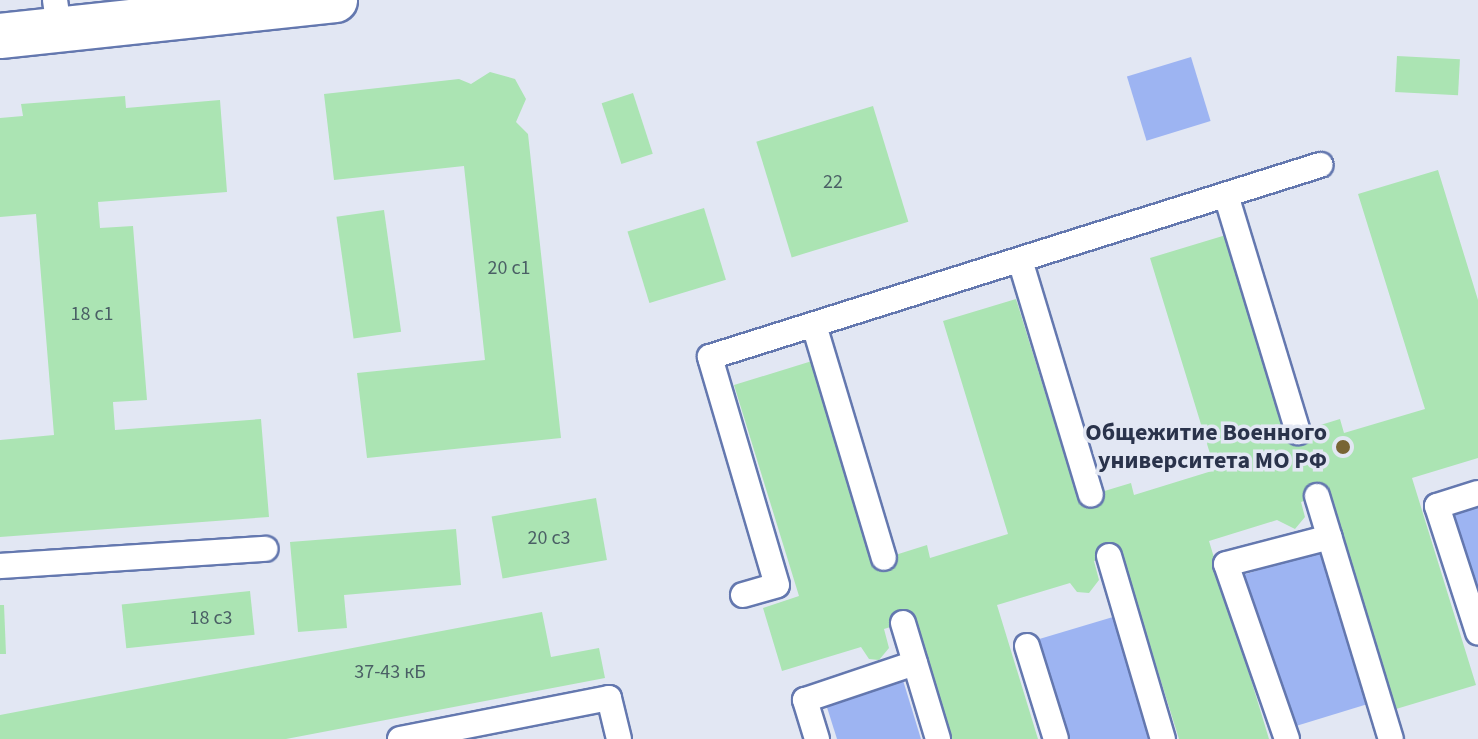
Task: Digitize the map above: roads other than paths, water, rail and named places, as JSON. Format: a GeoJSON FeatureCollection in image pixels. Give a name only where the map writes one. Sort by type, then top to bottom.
{"type":"FeatureCollection","features":[{"type":"Feature","properties":{"kind":"street"},"geometry":{"type":"LineString","coordinates":[[0,36],[57,15],[335,0]]}},
{"type":"Feature","properties":{"kind":"lane"},"geometry":{"type":"LineString","coordinates":[[743,595],[777,585],[710,357],[1320,165]]}},
{"type":"Feature","properties":{"kind":"lane"},"geometry":{"type":"LineString","coordinates":[[1226,195],[1298,432]]}},
{"type":"Feature","properties":{"kind":"lane"},"geometry":{"type":"LineString","coordinates":[[1020,260],[1091,495]]}},
{"type":"Feature","properties":{"kind":"lane"},"geometry":{"type":"LineString","coordinates":[[814,325],[884,558]]}},
{"type":"Feature","properties":{"kind":"lane"},"geometry":{"type":"LineString","coordinates":[[1478,493],[1437,506],[1478,632]]}},
{"type":"Feature","properties":{"kind":"lane"},"geometry":{"type":"LineString","coordinates":[[1317,496],[1391,739]]}},
{"type":"Feature","properties":{"kind":"lane"},"geometry":{"type":"LineString","coordinates":[[1287,739],[1226,564],[1330,537]]}},
{"type":"Feature","properties":{"kind":"lane"},"geometry":{"type":"LineString","coordinates":[[0,566],[265,549]]}},
{"type":"Feature","properties":{"kind":"lane"},"geometry":{"type":"LineString","coordinates":[[1109,556],[1163,739]]}},
{"type":"Feature","properties":{"kind":"lane"},"geometry":{"type":"LineString","coordinates":[[903,623],[938,739]]}},
{"type":"Feature","properties":{"kind":"lane"},"geometry":{"type":"LineString","coordinates":[[1027,646],[1056,739]]}},
{"type":"Feature","properties":{"kind":"lane"},"geometry":{"type":"LineString","coordinates":[[817,739],[805,700],[915,663]]}},
{"type":"Feature","properties":{"kind":"lane"},"geometry":{"type":"LineString","coordinates":[[400,739],[609,698],[619,739]]}},
{"type":"Feature","properties":{"kind":"place","name":"Общежитие Военного университета МО РФ"},"geometry":{"type":"Point","coordinates":[1343,447]}}]}
